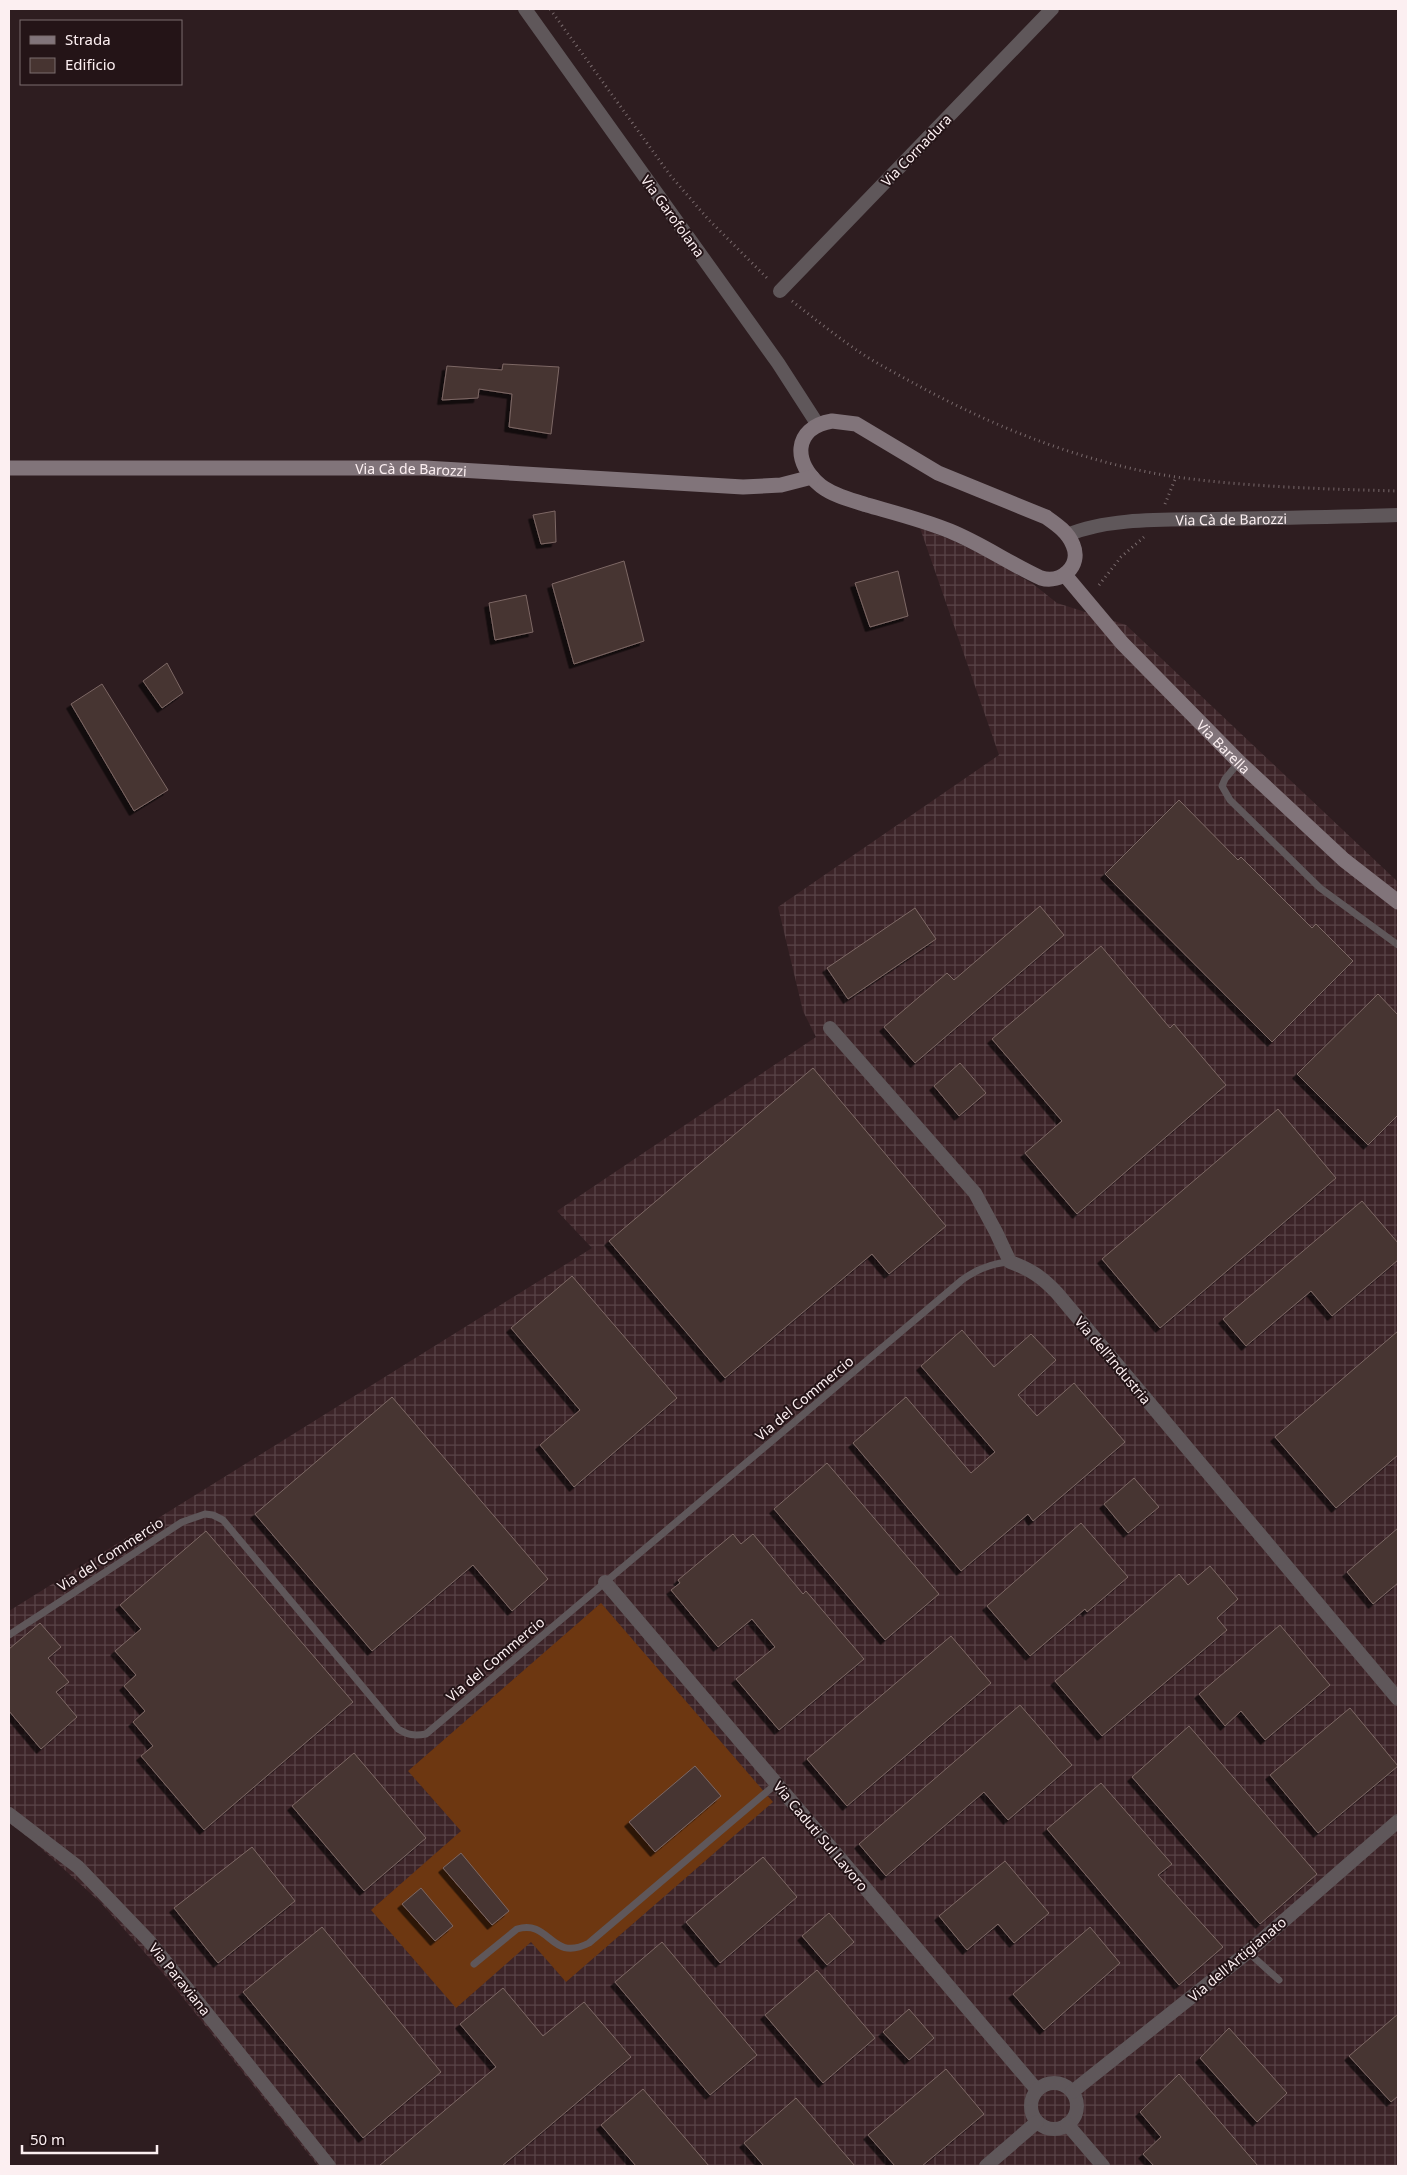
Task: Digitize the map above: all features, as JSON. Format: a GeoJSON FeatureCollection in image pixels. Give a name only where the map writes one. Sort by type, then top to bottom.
{"type":"FeatureCollection","features":[{"type":"Feature","properties":{"kind":"street","name":"Via Garofolana"},"geometry":{"type":"LineString","coordinates":[[525,9],[778,363],[818,425]]}},
{"type":"Feature","properties":{"kind":"street","name":"Via Cornadura"},"geometry":{"type":"LineString","coordinates":[[780,291],[1052,9]]}},
{"type":"Feature","properties":{"kind":"street"},"geometry":{"type":"LineString","coordinates":[[832,421],[856,424],[938,472],[972,488],[1033,510],[1057,525],[1067,535],[1073,545],[1075,555],[1073,565],[1065,575],[1049,581],[949,531],[835,494],[822,487],[812,477],[800,456],[800,446],[804,436],[818,425],[832,421]]}},
{"type":"Feature","properties":{"kind":"street","name":"Via Cà de Barozzi"},"geometry":{"type":"LineString","coordinates":[[9,468],[425,468],[743,487],[781,485],[812,477]]}},
{"type":"Feature","properties":{"kind":"street","name":"Via Cà de Barozzi"},"geometry":{"type":"LineString","coordinates":[[1067,535],[1080,530],[1114,524],[1172,520],[1398,515]]}},
{"type":"Feature","properties":{"kind":"street","name":"Via Barella"},"geometry":{"type":"LineString","coordinates":[[1065,575],[1122,643],[1239,762],[1344,860],[1398,902]]}},
{"type":"Feature","properties":{"kind":"street"},"geometry":{"type":"LineString","coordinates":[[830,1028],[974,1193],[1010,1262]]}},
{"type":"Feature","properties":{"kind":"street","name":"Via dell’Industria"},"geometry":{"type":"LineString","coordinates":[[1010,1262],[1030,1270],[1045,1280],[1057,1293],[1398,1699]]}},
{"type":"Feature","properties":{"kind":"street","name":"Via Caduti Sul Lavoro"},"geometry":{"type":"LineString","coordinates":[[605,1582],[1036,2090]]}},
{"type":"Feature","properties":{"kind":"street","name":"Via Paraviana"},"geometry":{"type":"LineString","coordinates":[[9,1814],[78,1867],[149,1940],[329,2166]]}},
{"type":"Feature","properties":{"kind":"street","name":"Via dell'Artigianato"},"geometry":{"type":"LineString","coordinates":[[1072,2092],[1248,1952],[1398,1821]]}},
{"type":"Feature","properties":{"kind":"street"},"geometry":{"type":"LineString","coordinates":[[1055,2083],[1068,2088],[1072,2092],[1075,2099],[1076,2113],[1067,2124],[1055,2129],[1042,2126],[1037,2122],[1031,2110],[1031,2103],[1036,2090],[1042,2086],[1055,2083]]}},
{"type":"Feature","properties":{"kind":"street"},"geometry":{"type":"LineString","coordinates":[[986,2166],[1037,2122]]}},
{"type":"Feature","properties":{"kind":"street"},"geometry":{"type":"LineString","coordinates":[[1067,2124],[1103,2166]]}},
{"type":"Feature","properties":{"kind":"lane"},"geometry":{"type":"LineString","coordinates":[[1239,762],[1225,779],[1222,786],[1230,800],[1320,888],[1398,945]]}},
{"type":"Feature","properties":{"kind":"lane","name":"Via del Commercio"},"geometry":{"type":"LineString","coordinates":[[9,1635],[165,1532],[196,1516],[212,1515],[223,1520],[398,1729],[416,1736],[426,1734],[962,1280],[984,1267],[1010,1262]]}},
{"type":"Feature","properties":{"kind":"lane"},"geometry":{"type":"LineString","coordinates":[[474,1964],[517,1929],[524,1927],[540,1930],[558,1946],[567,1949],[578,1949],[588,1943],[776,1784]]}},
{"type":"Feature","properties":{"kind":"lane"},"geometry":{"type":"LineString","coordinates":[[1248,1952],[1279,1980]]}},
{"type":"Feature","properties":{"kind":"path"},"geometry":{"type":"LineString","coordinates":[[550,9],[670,175],[708,219],[780,291],[862,354],[937,396],[982,418],[1042,442],[1128,467],[1176,477],[1287,487],[1398,491]]}},
{"type":"Feature","properties":{"kind":"path"},"geometry":{"type":"LineString","coordinates":[[1163,510],[1176,477]]}},
{"type":"Feature","properties":{"kind":"path"},"geometry":{"type":"LineString","coordinates":[[1099,585],[1121,557],[1147,535]]}},
{"type":"Feature","properties":{"kind":"shaded area"},"geometry":{"type":"Polygon","coordinates":[[[920,528],[952,540],[989,558],[1033,584],[1057,603],[1126,625],[1398,882],[1398,2166],[318,2166],[167,1978],[101,1903],[33,1841],[9,1823],[9,1611],[592,1248],[557,1211],[816,1037],[803,1011],[778,907],[999,755],[920,528]]]}},
{"type":"Feature","properties":{"kind":"shaded area"},"geometry":{"type":"Polygon","coordinates":[[[601,1603],[773,1802],[566,1982],[531,1942],[456,2008],[371,1910],[461,1831],[408,1771],[601,1603]]]}},
{"type":"Feature","properties":{"kind":"building"},"geometry":{"type":"Polygon","coordinates":[[[503,364],[559,367],[551,434],[509,427],[512,394],[479,389],[478,398],[442,400],[447,366],[502,370],[503,364]]]}},
{"type":"Feature","properties":{"kind":"building"},"geometry":{"type":"Polygon","coordinates":[[[555,511],[556,542],[541,544],[533,515],[555,511]]]}},
{"type":"Feature","properties":{"kind":"building"},"geometry":{"type":"Polygon","coordinates":[[[624,561],[644,641],[574,664],[552,584],[624,561]]]}},
{"type":"Feature","properties":{"kind":"building"},"geometry":{"type":"Polygon","coordinates":[[[898,571],[908,616],[870,627],[855,583],[898,571]]]}},
{"type":"Feature","properties":{"kind":"building"},"geometry":{"type":"Polygon","coordinates":[[[526,595],[533,632],[495,640],[489,603],[526,595]]]}},
{"type":"Feature","properties":{"kind":"building"},"geometry":{"type":"Polygon","coordinates":[[[167,663],[183,693],[162,708],[143,681],[167,663]]]}},
{"type":"Feature","properties":{"kind":"building"},"geometry":{"type":"Polygon","coordinates":[[[102,684],[168,790],[134,811],[71,704],[102,684]]]}},
{"type":"Feature","properties":{"kind":"building"},"geometry":{"type":"Polygon","coordinates":[[[1179,800],[1238,860],[1241,857],[1312,928],[1316,924],[1353,961],[1272,1042],[1105,874],[1179,800]]]}},
{"type":"Feature","properties":{"kind":"building"},"geometry":{"type":"Polygon","coordinates":[[[1040,906],[1064,935],[915,1063],[884,1027],[947,973],[954,980],[1040,906]]]}},
{"type":"Feature","properties":{"kind":"building"},"geometry":{"type":"Polygon","coordinates":[[[915,908],[936,939],[848,999],[827,968],[915,908]]]}},
{"type":"Feature","properties":{"kind":"building"},"geometry":{"type":"Polygon","coordinates":[[[1101,946],[1170,1028],[1174,1024],[1226,1085],[1077,1214],[1025,1153],[1062,1121],[992,1039],[1101,946]]]}},
{"type":"Feature","properties":{"kind":"building"},"geometry":{"type":"Polygon","coordinates":[[[1378,994],[1398,1015],[1398,1115],[1368,1145],[1297,1074],[1378,994]]]}},
{"type":"Feature","properties":{"kind":"building"},"geometry":{"type":"Polygon","coordinates":[[[960,1063],[986,1093],[959,1116],[934,1086],[960,1063]]]}},
{"type":"Feature","properties":{"kind":"building"},"geometry":{"type":"Polygon","coordinates":[[[813,1068],[946,1226],[889,1274],[872,1254],[725,1378],[609,1241],[813,1068]]]}},
{"type":"Feature","properties":{"kind":"building"},"geometry":{"type":"Polygon","coordinates":[[[1278,1109],[1336,1178],[1160,1328],[1102,1259],[1278,1109]]]}},
{"type":"Feature","properties":{"kind":"building"},"geometry":{"type":"Polygon","coordinates":[[[1362,1201],[1398,1243],[1398,1260],[1332,1316],[1311,1291],[1246,1346],[1223,1319],[1362,1201]]]}},
{"type":"Feature","properties":{"kind":"building"},"geometry":{"type":"Polygon","coordinates":[[[572,1276],[677,1398],[574,1487],[540,1445],[580,1410],[511,1328],[572,1276]]]}},
{"type":"Feature","properties":{"kind":"building"},"geometry":{"type":"Polygon","coordinates":[[[962,1330],[994,1367],[1031,1334],[1056,1360],[1018,1395],[1037,1416],[1074,1383],[1125,1442],[1033,1521],[1028,1514],[961,1571],[853,1443],[906,1397],[971,1473],[995,1452],[921,1366],[962,1330]]]}},
{"type":"Feature","properties":{"kind":"building"},"geometry":{"type":"Polygon","coordinates":[[[1398,1331],[1398,1455],[1336,1508],[1275,1437],[1398,1331]]]}},
{"type":"Feature","properties":{"kind":"building"},"geometry":{"type":"Polygon","coordinates":[[[392,1397],[548,1579],[512,1611],[473,1565],[372,1651],[255,1514],[392,1397]]]}},
{"type":"Feature","properties":{"kind":"building"},"geometry":{"type":"Polygon","coordinates":[[[827,1463],[939,1594],[885,1640],[774,1509],[827,1463]]]}},
{"type":"Feature","properties":{"kind":"building"},"geometry":{"type":"Polygon","coordinates":[[[1134,1478],[1159,1507],[1128,1533],[1104,1504],[1134,1478]]]}},
{"type":"Feature","properties":{"kind":"building"},"geometry":{"type":"Polygon","coordinates":[[[1081,1523],[1128,1577],[1087,1612],[1085,1609],[1030,1656],[987,1606],[1081,1523]]]}},
{"type":"Feature","properties":{"kind":"building"},"geometry":{"type":"Polygon","coordinates":[[[1398,1528],[1398,1583],[1373,1604],[1347,1572],[1398,1528]]]}},
{"type":"Feature","properties":{"kind":"building"},"geometry":{"type":"Polygon","coordinates":[[[206,1531],[353,1702],[204,1830],[141,1756],[153,1746],[133,1722],[145,1711],[124,1686],[136,1675],[115,1651],[141,1629],[120,1605],[206,1531]]]}},
{"type":"Feature","properties":{"kind":"building"},"geometry":{"type":"Polygon","coordinates":[[[733,1534],[741,1544],[753,1534],[803,1594],[806,1591],[864,1659],[779,1730],[736,1679],[775,1647],[752,1619],[718,1647],[671,1590],[680,1583],[678,1580],[733,1534]]]}},
{"type":"Feature","properties":{"kind":"building"},"geometry":{"type":"Polygon","coordinates":[[[1210,1566],[1238,1599],[1217,1618],[1227,1630],[1102,1736],[1055,1681],[1179,1574],[1188,1585],[1210,1566]]]}},
{"type":"Feature","properties":{"kind":"building"},"geometry":{"type":"Polygon","coordinates":[[[40,1623],[61,1647],[48,1658],[69,1682],[56,1692],[77,1717],[41,1749],[9,1711],[9,1649],[40,1623]]]}},
{"type":"Feature","properties":{"kind":"building"},"geometry":{"type":"Polygon","coordinates":[[[1280,1625],[1330,1685],[1265,1740],[1241,1711],[1225,1726],[1199,1694],[1280,1625]]]}},
{"type":"Feature","properties":{"kind":"building"},"geometry":{"type":"Polygon","coordinates":[[[951,1636],[991,1683],[847,1806],[807,1759],[951,1636]]]}},
{"type":"Feature","properties":{"kind":"building"},"geometry":{"type":"Polygon","coordinates":[[[1020,1705],[1072,1765],[1008,1820],[984,1792],[886,1876],[859,1844],[1020,1705]]]}},
{"type":"Feature","properties":{"kind":"building"},"geometry":{"type":"Polygon","coordinates":[[[1350,1708],[1398,1766],[1318,1833],[1270,1775],[1350,1708]]]}},
{"type":"Feature","properties":{"kind":"building"},"geometry":{"type":"Polygon","coordinates":[[[1189,1726],[1317,1874],[1260,1924],[1132,1777],[1189,1726]]]}},
{"type":"Feature","properties":{"kind":"building"},"geometry":{"type":"Polygon","coordinates":[[[354,1753],[426,1838],[364,1891],[292,1806],[354,1753]]]}},
{"type":"Feature","properties":{"kind":"building"},"geometry":{"type":"Polygon","coordinates":[[[695,1766],[721,1796],[655,1852],[629,1822],[695,1766]]]}},
{"type":"Feature","properties":{"kind":"building"},"geometry":{"type":"Polygon","coordinates":[[[1101,1783],[1172,1864],[1158,1875],[1223,1947],[1179,1985],[1047,1829],[1101,1783]]]}},
{"type":"Feature","properties":{"kind":"building"},"geometry":{"type":"Polygon","coordinates":[[[252,1847],[295,1901],[218,1963],[174,1908],[252,1847]]]}},
{"type":"Feature","properties":{"kind":"building"},"geometry":{"type":"Polygon","coordinates":[[[461,1853],[509,1911],[492,1925],[443,1868],[461,1853]]]}},
{"type":"Feature","properties":{"kind":"building"},"geometry":{"type":"Polygon","coordinates":[[[763,1857],[797,1897],[720,1963],[686,1922],[763,1857]]]}},
{"type":"Feature","properties":{"kind":"building"},"geometry":{"type":"Polygon","coordinates":[[[1005,1861],[1049,1913],[1014,1943],[998,1924],[967,1950],[939,1916],[1005,1861]]]}},
{"type":"Feature","properties":{"kind":"building"},"geometry":{"type":"Polygon","coordinates":[[[421,1888],[453,1926],[435,1941],[402,1904],[421,1888]]]}},
{"type":"Feature","properties":{"kind":"building"},"geometry":{"type":"Polygon","coordinates":[[[829,1913],[854,1942],[827,1965],[802,1936],[829,1913]]]}},
{"type":"Feature","properties":{"kind":"building"},"geometry":{"type":"Polygon","coordinates":[[[322,1927],[441,2072],[363,2138],[243,1992],[322,1927]]]}},
{"type":"Feature","properties":{"kind":"building"},"geometry":{"type":"Polygon","coordinates":[[[1090,1927],[1120,1963],[1044,2030],[1013,1994],[1090,1927]]]}},
{"type":"Feature","properties":{"kind":"building"},"geometry":{"type":"Polygon","coordinates":[[[662,1942],[757,2055],[710,2095],[615,1982],[662,1942]]]}},
{"type":"Feature","properties":{"kind":"building"},"geometry":{"type":"Polygon","coordinates":[[[817,1970],[875,2038],[823,2083],[765,2015],[817,1970]]]}},
{"type":"Feature","properties":{"kind":"building"},"geometry":{"type":"Polygon","coordinates":[[[503,1988],[543,2036],[584,2002],[631,2057],[502,2166],[379,2166],[496,2067],[460,2024],[503,1988]]]}},
{"type":"Feature","properties":{"kind":"building"},"geometry":{"type":"Polygon","coordinates":[[[909,2009],[934,2038],[909,2060],[883,2032],[909,2009]]]}},
{"type":"Feature","properties":{"kind":"building"},"geometry":{"type":"Polygon","coordinates":[[[1398,2014],[1398,2096],[1391,2102],[1349,2056],[1398,2014]]]}},
{"type":"Feature","properties":{"kind":"building"},"geometry":{"type":"Polygon","coordinates":[[[1229,2028],[1287,2093],[1257,2122],[1200,2058],[1229,2028]]]}},
{"type":"Feature","properties":{"kind":"building"},"geometry":{"type":"Polygon","coordinates":[[[946,2069],[984,2114],[922,2166],[895,2166],[868,2135],[946,2069]]]}},
{"type":"Feature","properties":{"kind":"building"},"geometry":{"type":"Polygon","coordinates":[[[1179,2074],[1258,2166],[1154,2166],[1143,2154],[1161,2137],[1140,2112],[1179,2074]]]}},
{"type":"Feature","properties":{"kind":"building"},"geometry":{"type":"Polygon","coordinates":[[[643,2089],[709,2166],[636,2166],[601,2125],[643,2089]]]}},
{"type":"Feature","properties":{"kind":"building"},"geometry":{"type":"Polygon","coordinates":[[[796,2098],[855,2166],[764,2166],[744,2143],[796,2098]]]}}]}
